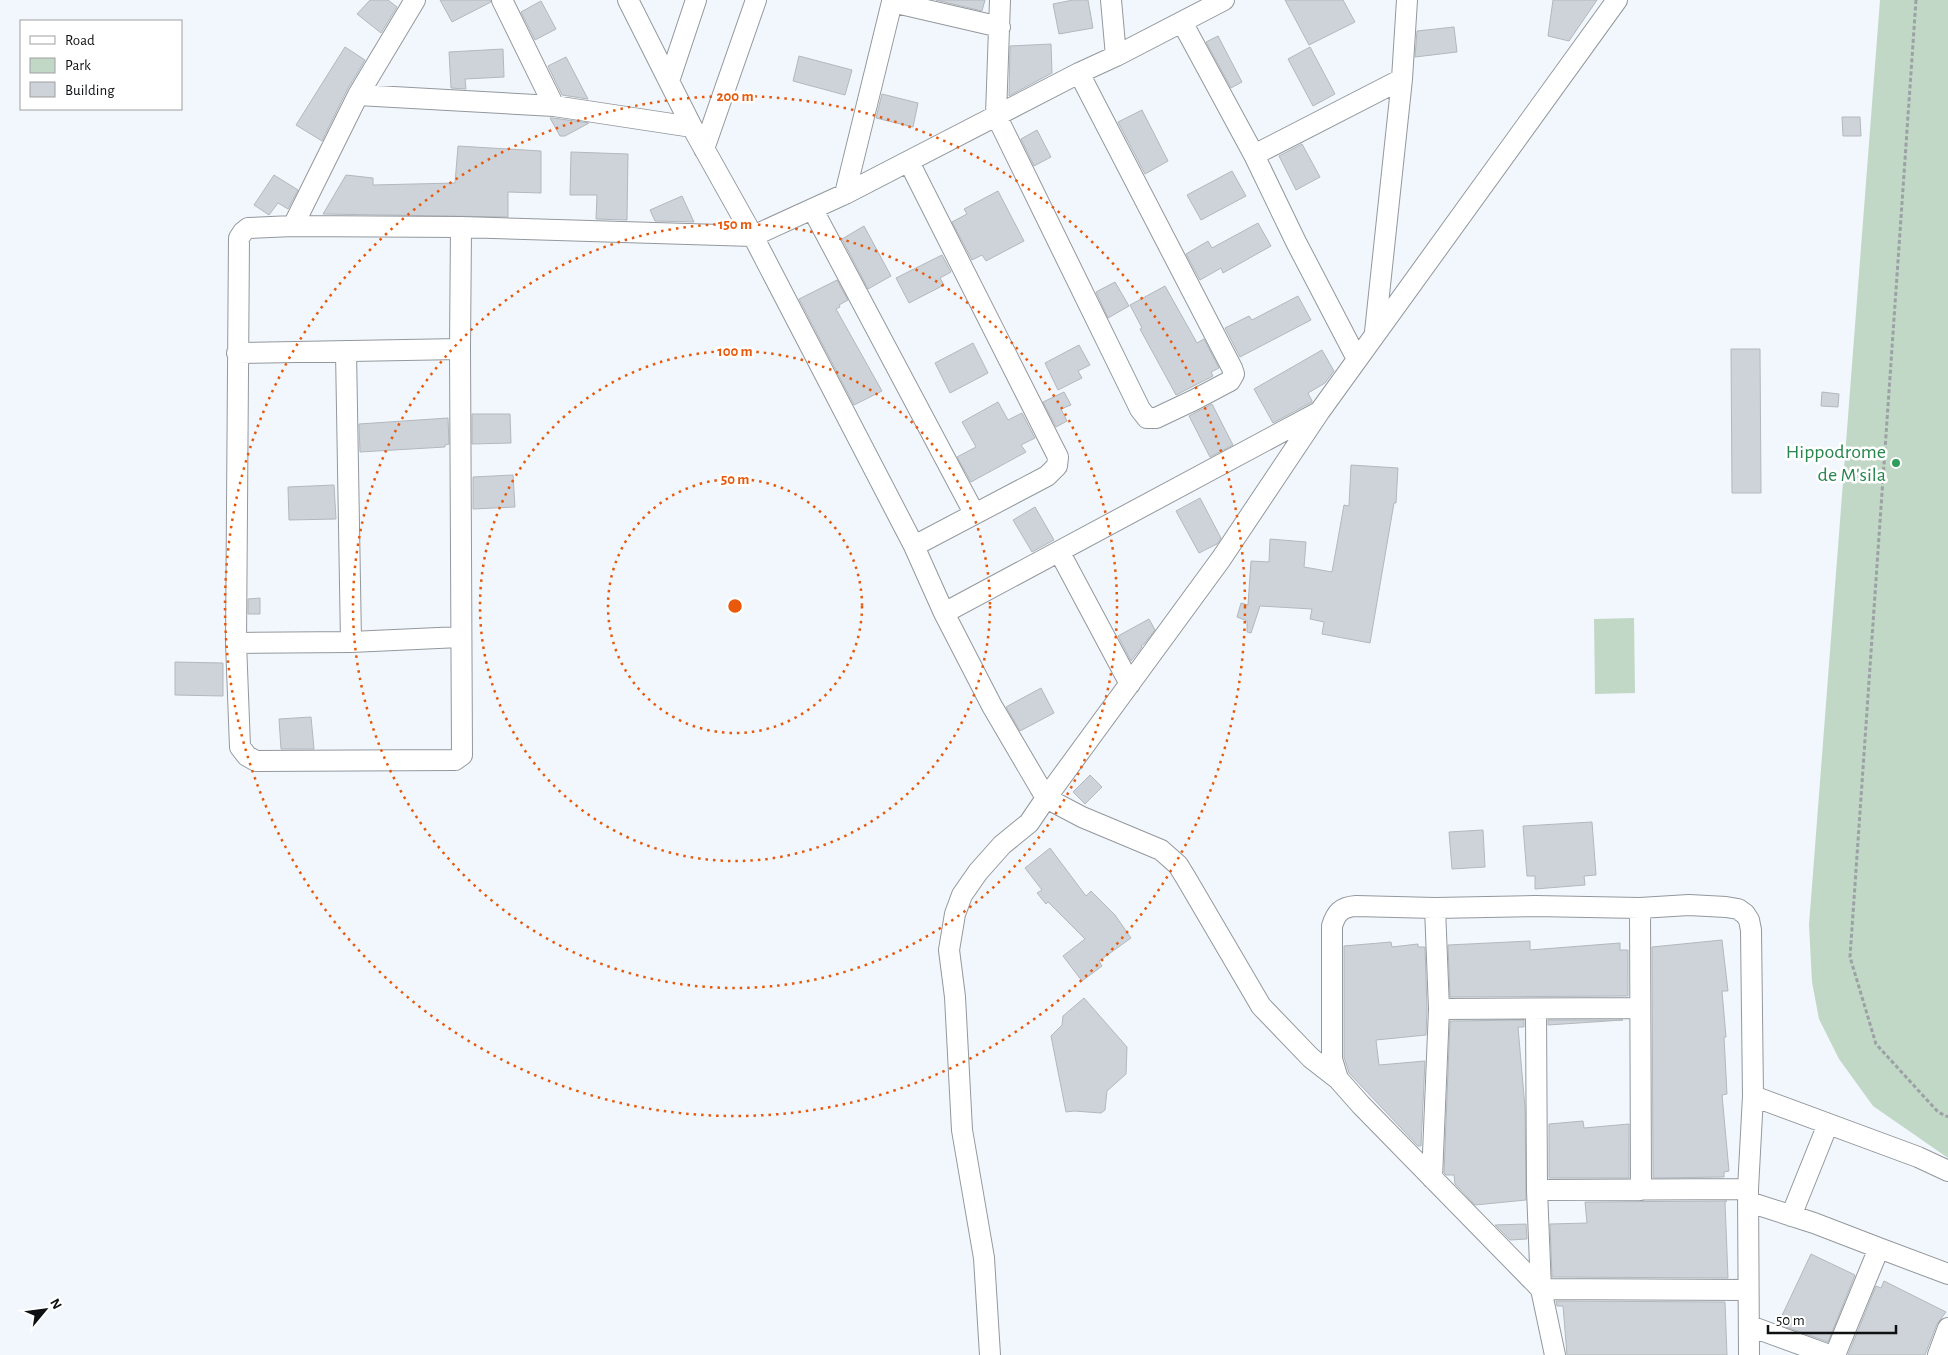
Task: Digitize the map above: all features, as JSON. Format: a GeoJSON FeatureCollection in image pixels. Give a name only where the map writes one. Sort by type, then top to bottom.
{"type":"FeatureCollection","features":[{"type":"Feature","properties":{"kind":"street"},"geometry":{"type":"LineString","coordinates":[[293,226],[358,94],[415,0]]}},
{"type":"Feature","properties":{"kind":"street"},"geometry":{"type":"LineString","coordinates":[[502,0],[554,106]]}},
{"type":"Feature","properties":{"kind":"street"},"geometry":{"type":"LineString","coordinates":[[628,0],[692,127],[753,236],[914,546],[944,613],[992,706],[1046,798],[1082,818],[1161,850],[1169,856],[1186,878],[1261,1006],[1311,1058],[1338,1079],[1541,1289],[1748,1290]]}},
{"type":"Feature","properties":{"kind":"street"},"geometry":{"type":"LineString","coordinates":[[669,81],[696,0]]}},
{"type":"Feature","properties":{"kind":"street"},"geometry":{"type":"LineString","coordinates":[[704,149],[756,0]]}},
{"type":"Feature","properties":{"kind":"street"},"geometry":{"type":"LineString","coordinates":[[1000,0],[996,115],[1116,362],[1144,415],[1154,418],[1194,400],[1230,380],[1234,374],[1079,72]]}},
{"type":"Feature","properties":{"kind":"street"},"geometry":{"type":"LineString","coordinates":[[1111,0],[1116,56]]}},
{"type":"Feature","properties":{"kind":"street"},"geometry":{"type":"LineString","coordinates":[[461,228],[460,637],[462,755],[455,760],[256,761],[246,756],[240,747],[236,643],[239,238],[248,228],[293,226],[461,228],[753,236],[813,210],[909,162],[1079,72],[1116,56],[1224,0]]}},
{"type":"Feature","properties":{"kind":"street"},"geometry":{"type":"LineString","coordinates":[[1375,334],[1402,79],[1407,0]]}},
{"type":"Feature","properties":{"kind":"street"},"geometry":{"type":"LineString","coordinates":[[990,1355],[984,1258],[962,1130],[955,997],[949,950],[955,914],[962,895],[978,872],[1002,846],[1029,823],[1221,559],[1357,359],[1617,0]]}},
{"type":"Feature","properties":{"kind":"street"},"geometry":{"type":"LineString","coordinates":[[845,194],[892,1],[1000,27]]}},
{"type":"Feature","properties":{"kind":"street"},"geometry":{"type":"LineString","coordinates":[[1182,22],[1254,155],[1296,242],[1357,359]]}},
{"type":"Feature","properties":{"kind":"street"},"geometry":{"type":"LineString","coordinates":[[1254,155],[1402,79]]}},
{"type":"Feature","properties":{"kind":"street"},"geometry":{"type":"LineString","coordinates":[[358,94],[554,106],[692,127]]}},
{"type":"Feature","properties":{"kind":"street"},"geometry":{"type":"LineString","coordinates":[[909,162],[1058,458],[1057,466],[1047,476],[914,546]]}},
{"type":"Feature","properties":{"kind":"street"},"geometry":{"type":"LineString","coordinates":[[813,210],[974,513]]}},
{"type":"Feature","properties":{"kind":"street"},"geometry":{"type":"LineString","coordinates":[[237,352],[460,349]]}},
{"type":"Feature","properties":{"kind":"street"},"geometry":{"type":"LineString","coordinates":[[346,351],[351,642]]}},
{"type":"Feature","properties":{"kind":"street"},"geometry":{"type":"LineString","coordinates":[[944,613],[1060,553],[1320,411]]}},
{"type":"Feature","properties":{"kind":"street"},"geometry":{"type":"LineString","coordinates":[[1060,553],[1130,684]]}},
{"type":"Feature","properties":{"kind":"street"},"geometry":{"type":"LineString","coordinates":[[236,643],[351,642],[460,637]]}},
{"type":"Feature","properties":{"kind":"street"},"geometry":{"type":"LineString","coordinates":[[1338,1079],[1332,1059],[1332,926],[1340,910],[1346,907],[1535,906],[1640,908],[1689,905],[1738,909],[1749,920],[1751,930],[1753,1096],[1749,1196],[1749,1355]]}},
{"type":"Feature","properties":{"kind":"street"},"geometry":{"type":"LineString","coordinates":[[1432,1178],[1439,1009],[1435,908]]}},
{"type":"Feature","properties":{"kind":"street"},"geometry":{"type":"LineString","coordinates":[[1640,908],[1641,1190]]}},
{"type":"Feature","properties":{"kind":"street"},"geometry":{"type":"LineString","coordinates":[[1439,1009],[1640,1008]]}},
{"type":"Feature","properties":{"kind":"street"},"geometry":{"type":"LineString","coordinates":[[1536,1009],[1537,1190],[1541,1289],[1555,1355]]}},
{"type":"Feature","properties":{"kind":"street"},"geometry":{"type":"LineString","coordinates":[[1753,1096],[1918,1157],[1948,1171]]}},
{"type":"Feature","properties":{"kind":"street"},"geometry":{"type":"LineString","coordinates":[[1792,1216],[1828,1124]]}},
{"type":"Feature","properties":{"kind":"street"},"geometry":{"type":"LineString","coordinates":[[1537,1190],[1641,1190],[1749,1196],[1792,1216],[1948,1274]]}},
{"type":"Feature","properties":{"kind":"street"},"geometry":{"type":"LineString","coordinates":[[1835,1355],[1879,1248]]}},
{"type":"Feature","properties":{"kind":"street"},"geometry":{"type":"LineString","coordinates":[[1750,1326],[1829,1355]]}},
{"type":"Feature","properties":{"kind":"street"},"geometry":{"type":"LineString","coordinates":[[1938,1355],[1948,1328]]}},
{"type":"Feature","properties":{"kind":"path"},"geometry":{"type":"LineString","coordinates":[[1916,0],[1850,957],[1876,1044],[1938,1112],[1948,1117]]}},
{"type":"Feature","properties":{"kind":"green space","name":"Hippodrome de M'sila"},"geometry":{"type":"Polygon","coordinates":[[[1880,0],[1948,0],[1948,1158],[1873,1106],[1839,1059],[1819,1019],[1812,982],[1809,925],[1880,0]]]}},
{"type":"Feature","properties":{"kind":"green space"},"geometry":{"type":"Polygon","coordinates":[[[1634,618],[1635,693],[1595,694],[1594,619],[1634,618]]]}},
{"type":"Feature","properties":{"kind":"building"},"geometry":{"type":"Polygon","coordinates":[[[370,0],[388,0],[397,7],[381,33],[357,14],[370,0]]]}},
{"type":"Feature","properties":{"kind":"building"},"geometry":{"type":"Polygon","coordinates":[[[440,0],[490,0],[491,2],[452,22],[440,0]]]}},
{"type":"Feature","properties":{"kind":"building"},"geometry":{"type":"Polygon","coordinates":[[[936,0],[985,0],[982,11],[936,0]]]}},
{"type":"Feature","properties":{"kind":"building"},"geometry":{"type":"Polygon","coordinates":[[[1073,0],[1088,0],[1093,28],[1059,34],[1053,4],[1073,0]]]}},
{"type":"Feature","properties":{"kind":"building"},"geometry":{"type":"Polygon","coordinates":[[[1285,0],[1343,0],[1355,22],[1309,45],[1285,0]]]}},
{"type":"Feature","properties":{"kind":"building"},"geometry":{"type":"Polygon","coordinates":[[[1553,0],[1597,0],[1569,41],[1548,36],[1553,0]]]}},
{"type":"Feature","properties":{"kind":"building"},"geometry":{"type":"Polygon","coordinates":[[[541,1],[556,29],[535,40],[521,12],[541,1]]]}},
{"type":"Feature","properties":{"kind":"building"},"geometry":{"type":"Polygon","coordinates":[[[1454,27],[1457,52],[1415,57],[1417,31],[1454,27]]]}},
{"type":"Feature","properties":{"kind":"building"},"geometry":{"type":"Polygon","coordinates":[[[1218,36],[1242,82],[1231,88],[1206,42],[1218,36]]]}},
{"type":"Feature","properties":{"kind":"building"},"geometry":{"type":"Polygon","coordinates":[[[1051,44],[1052,73],[1009,96],[1010,46],[1051,44]]]}},
{"type":"Feature","properties":{"kind":"building"},"geometry":{"type":"Polygon","coordinates":[[[345,47],[365,60],[347,90],[322,141],[296,125],[345,47]]]}},
{"type":"Feature","properties":{"kind":"building"},"geometry":{"type":"Polygon","coordinates":[[[1310,47],[1335,94],[1313,106],[1288,59],[1310,47]]]}},
{"type":"Feature","properties":{"kind":"building"},"geometry":{"type":"Polygon","coordinates":[[[503,49],[504,77],[465,79],[466,89],[451,88],[449,52],[503,49]]]}},
{"type":"Feature","properties":{"kind":"building"},"geometry":{"type":"Polygon","coordinates":[[[799,56],[852,70],[845,95],[793,81],[799,56]]]}},
{"type":"Feature","properties":{"kind":"building"},"geometry":{"type":"Polygon","coordinates":[[[566,57],[588,99],[562,95],[548,66],[566,57]]]}},
{"type":"Feature","properties":{"kind":"building"},"geometry":{"type":"Polygon","coordinates":[[[882,94],[918,103],[913,127],[876,118],[882,94]]]}},
{"type":"Feature","properties":{"kind":"building"},"geometry":{"type":"Polygon","coordinates":[[[1142,110],[1168,161],[1145,174],[1118,122],[1142,110]]]}},
{"type":"Feature","properties":{"kind":"building"},"geometry":{"type":"Polygon","coordinates":[[[1842,117],[1860,117],[1861,136],[1843,136],[1842,117]]]}},
{"type":"Feature","properties":{"kind":"building"},"geometry":{"type":"Polygon","coordinates":[[[550,118],[589,123],[565,136],[560,136],[550,118]]]}},
{"type":"Feature","properties":{"kind":"building"},"geometry":{"type":"Polygon","coordinates":[[[1037,130],[1051,157],[1034,166],[1021,139],[1037,130]]]}},
{"type":"Feature","properties":{"kind":"building"},"geometry":{"type":"Polygon","coordinates":[[[1302,144],[1320,177],[1296,190],[1279,156],[1302,144]]]}},
{"type":"Feature","properties":{"kind":"building"},"geometry":{"type":"Polygon","coordinates":[[[458,146],[541,151],[541,193],[508,192],[508,217],[323,214],[346,175],[373,178],[373,185],[455,183],[458,146]]]}},
{"type":"Feature","properties":{"kind":"building"},"geometry":{"type":"Polygon","coordinates":[[[571,152],[628,154],[627,220],[596,219],[597,195],[570,195],[571,152]]]}},
{"type":"Feature","properties":{"kind":"building"},"geometry":{"type":"Polygon","coordinates":[[[1232,171],[1246,196],[1201,220],[1187,195],[1232,171]]]}},
{"type":"Feature","properties":{"kind":"building"},"geometry":{"type":"Polygon","coordinates":[[[274,175],[298,190],[288,209],[278,203],[269,215],[254,205],[274,175]]]}},
{"type":"Feature","properties":{"kind":"building"},"geometry":{"type":"Polygon","coordinates":[[[998,191],[1024,241],[986,261],[982,255],[972,260],[952,222],[967,214],[964,209],[998,191]]]}},
{"type":"Feature","properties":{"kind":"building"},"geometry":{"type":"Polygon","coordinates":[[[682,196],[694,222],[655,221],[650,210],[682,196]]]}},
{"type":"Feature","properties":{"kind":"building"},"geometry":{"type":"Polygon","coordinates":[[[1258,223],[1271,246],[1223,273],[1221,268],[1200,280],[1186,254],[1208,241],[1212,248],[1258,223]]]}},
{"type":"Feature","properties":{"kind":"building"},"geometry":{"type":"Polygon","coordinates":[[[864,226],[891,276],[868,289],[842,239],[864,226]]]}},
{"type":"Feature","properties":{"kind":"building"},"geometry":{"type":"Polygon","coordinates":[[[942,255],[951,272],[940,278],[944,285],[909,303],[896,278],[942,255]]]}},
{"type":"Feature","properties":{"kind":"building"},"geometry":{"type":"Polygon","coordinates":[[[837,280],[848,300],[836,309],[882,391],[854,405],[799,299],[837,280]]]}},
{"type":"Feature","properties":{"kind":"building"},"geometry":{"type":"Polygon","coordinates":[[[1115,282],[1129,306],[1108,318],[1096,292],[1115,282]]]}},
{"type":"Feature","properties":{"kind":"building"},"geometry":{"type":"Polygon","coordinates":[[[1165,286],[1197,343],[1204,339],[1219,368],[1211,372],[1213,376],[1176,395],[1140,329],[1142,328],[1130,305],[1165,286]]]}},
{"type":"Feature","properties":{"kind":"building"},"geometry":{"type":"Polygon","coordinates":[[[1298,296],[1311,320],[1240,357],[1225,328],[1249,316],[1252,320],[1298,296]]]}},
{"type":"Feature","properties":{"kind":"building"},"geometry":{"type":"Polygon","coordinates":[[[973,343],[988,373],[950,393],[935,363],[973,343]]]}},
{"type":"Feature","properties":{"kind":"building"},"geometry":{"type":"Polygon","coordinates":[[[1079,345],[1090,365],[1078,371],[1082,378],[1058,390],[1045,363],[1079,345]]]}},
{"type":"Feature","properties":{"kind":"building"},"geometry":{"type":"Polygon","coordinates":[[[1731,349],[1760,349],[1761,493],[1732,493],[1731,349]]]}},
{"type":"Feature","properties":{"kind":"building"},"geometry":{"type":"Polygon","coordinates":[[[1322,350],[1334,371],[1325,383],[1308,393],[1312,402],[1273,423],[1254,389],[1322,350]]]}},
{"type":"Feature","properties":{"kind":"building"},"geometry":{"type":"Polygon","coordinates":[[[1064,392],[1071,405],[1061,409],[1067,421],[1056,427],[1043,402],[1064,392]]]}},
{"type":"Feature","properties":{"kind":"building"},"geometry":{"type":"Polygon","coordinates":[[[1822,392],[1839,394],[1838,407],[1821,406],[1822,392]]]}},
{"type":"Feature","properties":{"kind":"building"},"geometry":{"type":"Polygon","coordinates":[[[998,402],[1008,420],[1022,413],[1035,438],[1021,445],[1026,452],[971,482],[957,457],[976,447],[962,422],[998,402]]]}},
{"type":"Feature","properties":{"kind":"building"},"geometry":{"type":"Polygon","coordinates":[[[1212,404],[1233,445],[1210,457],[1189,416],[1212,404]]]}},
{"type":"Feature","properties":{"kind":"building"},"geometry":{"type":"Polygon","coordinates":[[[472,414],[510,414],[511,443],[472,444],[472,414]]]}},
{"type":"Feature","properties":{"kind":"building"},"geometry":{"type":"Polygon","coordinates":[[[448,418],[449,444],[445,445],[445,447],[360,452],[359,424],[448,418]]]}},
{"type":"Feature","properties":{"kind":"building"},"geometry":{"type":"Polygon","coordinates":[[[1351,465],[1398,468],[1396,503],[1394,503],[1370,643],[1322,634],[1324,622],[1310,619],[1312,609],[1260,606],[1251,633],[1247,632],[1247,621],[1237,617],[1241,603],[1248,605],[1251,561],[1269,562],[1270,539],[1306,542],[1304,567],[1332,572],[1344,505],[1349,506],[1351,465]]]}},
{"type":"Feature","properties":{"kind":"building"},"geometry":{"type":"Polygon","coordinates":[[[513,475],[515,507],[473,509],[473,477],[513,475]]]}},
{"type":"Feature","properties":{"kind":"building"},"geometry":{"type":"Polygon","coordinates":[[[334,485],[336,519],[289,520],[288,487],[334,485]]]}},
{"type":"Feature","properties":{"kind":"building"},"geometry":{"type":"Polygon","coordinates":[[[1200,498],[1221,538],[1217,544],[1199,553],[1176,511],[1200,498]]]}},
{"type":"Feature","properties":{"kind":"building"},"geometry":{"type":"Polygon","coordinates":[[[1035,507],[1054,540],[1032,552],[1013,520],[1035,507]]]}},
{"type":"Feature","properties":{"kind":"building"},"geometry":{"type":"Polygon","coordinates":[[[260,598],[260,614],[248,614],[248,599],[260,598]]]}},
{"type":"Feature","properties":{"kind":"building"},"geometry":{"type":"Polygon","coordinates":[[[1149,619],[1155,630],[1131,661],[1118,636],[1149,619]]]}},
{"type":"Feature","properties":{"kind":"building"},"geometry":{"type":"Polygon","coordinates":[[[175,662],[223,663],[223,696],[175,695],[175,662]]]}},
{"type":"Feature","properties":{"kind":"building"},"geometry":{"type":"Polygon","coordinates":[[[1041,688],[1054,713],[1020,731],[1006,707],[1041,688]]]}},
{"type":"Feature","properties":{"kind":"building"},"geometry":{"type":"Polygon","coordinates":[[[311,717],[314,749],[281,749],[279,719],[311,717]]]}},
{"type":"Feature","properties":{"kind":"building"},"geometry":{"type":"Polygon","coordinates":[[[1090,775],[1102,787],[1085,804],[1073,792],[1090,775]]]}},
{"type":"Feature","properties":{"kind":"building"},"geometry":{"type":"Polygon","coordinates":[[[1592,822],[1596,875],[1584,876],[1585,885],[1535,889],[1535,876],[1527,876],[1523,826],[1592,822]]]}},
{"type":"Feature","properties":{"kind":"building"},"geometry":{"type":"Polygon","coordinates":[[[1483,830],[1485,867],[1452,869],[1449,832],[1483,830]]]}},
{"type":"Feature","properties":{"kind":"building"},"geometry":{"type":"Polygon","coordinates":[[[1050,848],[1086,896],[1091,891],[1115,915],[1131,938],[1099,961],[1102,966],[1082,981],[1063,956],[1085,939],[1048,902],[1046,904],[1037,893],[1042,890],[1025,868],[1050,848]]]}},
{"type":"Feature","properties":{"kind":"building"},"geometry":{"type":"Polygon","coordinates":[[[1722,940],[1728,991],[1722,991],[1726,1037],[1724,1037],[1727,1094],[1722,1095],[1729,1171],[1724,1172],[1724,1177],[1653,1178],[1652,947],[1722,940]]]}},
{"type":"Feature","properties":{"kind":"building"},"geometry":{"type":"Polygon","coordinates":[[[1530,941],[1530,950],[1620,943],[1620,950],[1628,950],[1628,996],[1450,997],[1448,945],[1530,941]]]}},
{"type":"Feature","properties":{"kind":"building"},"geometry":{"type":"Polygon","coordinates":[[[1391,942],[1392,947],[1418,944],[1418,947],[1425,947],[1426,1035],[1376,1040],[1379,1065],[1425,1061],[1421,1146],[1418,1146],[1349,1073],[1344,1057],[1344,946],[1391,942]]]}},
{"type":"Feature","properties":{"kind":"building"},"geometry":{"type":"Polygon","coordinates":[[[1084,998],[1127,1047],[1126,1074],[1107,1091],[1105,1110],[1101,1113],[1066,1112],[1051,1036],[1062,1025],[1063,1016],[1084,998]]]}},
{"type":"Feature","properties":{"kind":"building"},"geometry":{"type":"Polygon","coordinates":[[[1524,1020],[1524,1027],[1518,1027],[1525,1108],[1526,1200],[1475,1205],[1455,1184],[1454,1175],[1446,1175],[1444,1173],[1450,1021],[1524,1020]]]}},
{"type":"Feature","properties":{"kind":"building"},"geometry":{"type":"Polygon","coordinates":[[[1548,1020],[1623,1020],[1548,1025],[1548,1020]]]}},
{"type":"Feature","properties":{"kind":"building"},"geometry":{"type":"Polygon","coordinates":[[[1583,1121],[1584,1128],[1629,1124],[1629,1178],[1549,1178],[1549,1124],[1583,1121]]]}},
{"type":"Feature","properties":{"kind":"building"},"geometry":{"type":"Polygon","coordinates":[[[1727,1201],[1725,1202],[1728,1278],[1552,1277],[1550,1224],[1587,1223],[1585,1202],[1727,1201]]]}},
{"type":"Feature","properties":{"kind":"building"},"geometry":{"type":"Polygon","coordinates":[[[1526,1224],[1527,1239],[1510,1240],[1495,1225],[1526,1224]]]}},
{"type":"Feature","properties":{"kind":"building"},"geometry":{"type":"Polygon","coordinates":[[[1811,1254],[1855,1275],[1828,1342],[1778,1324],[1811,1254]]]}},
{"type":"Feature","properties":{"kind":"building"},"geometry":{"type":"Polygon","coordinates":[[[1884,1281],[1946,1312],[1937,1324],[1925,1355],[1848,1355],[1876,1286],[1881,1288],[1884,1281]]]}},
{"type":"Feature","properties":{"kind":"building"},"geometry":{"type":"Polygon","coordinates":[[[1556,1301],[1725,1302],[1727,1355],[1567,1355],[1563,1306],[1557,1306],[1556,1301]]]}},
{"type":"Feature","properties":{"kind":"place","name":"Hippodrome de M'sila"},"geometry":{"type":"Point","coordinates":[1896,463]}}]}
